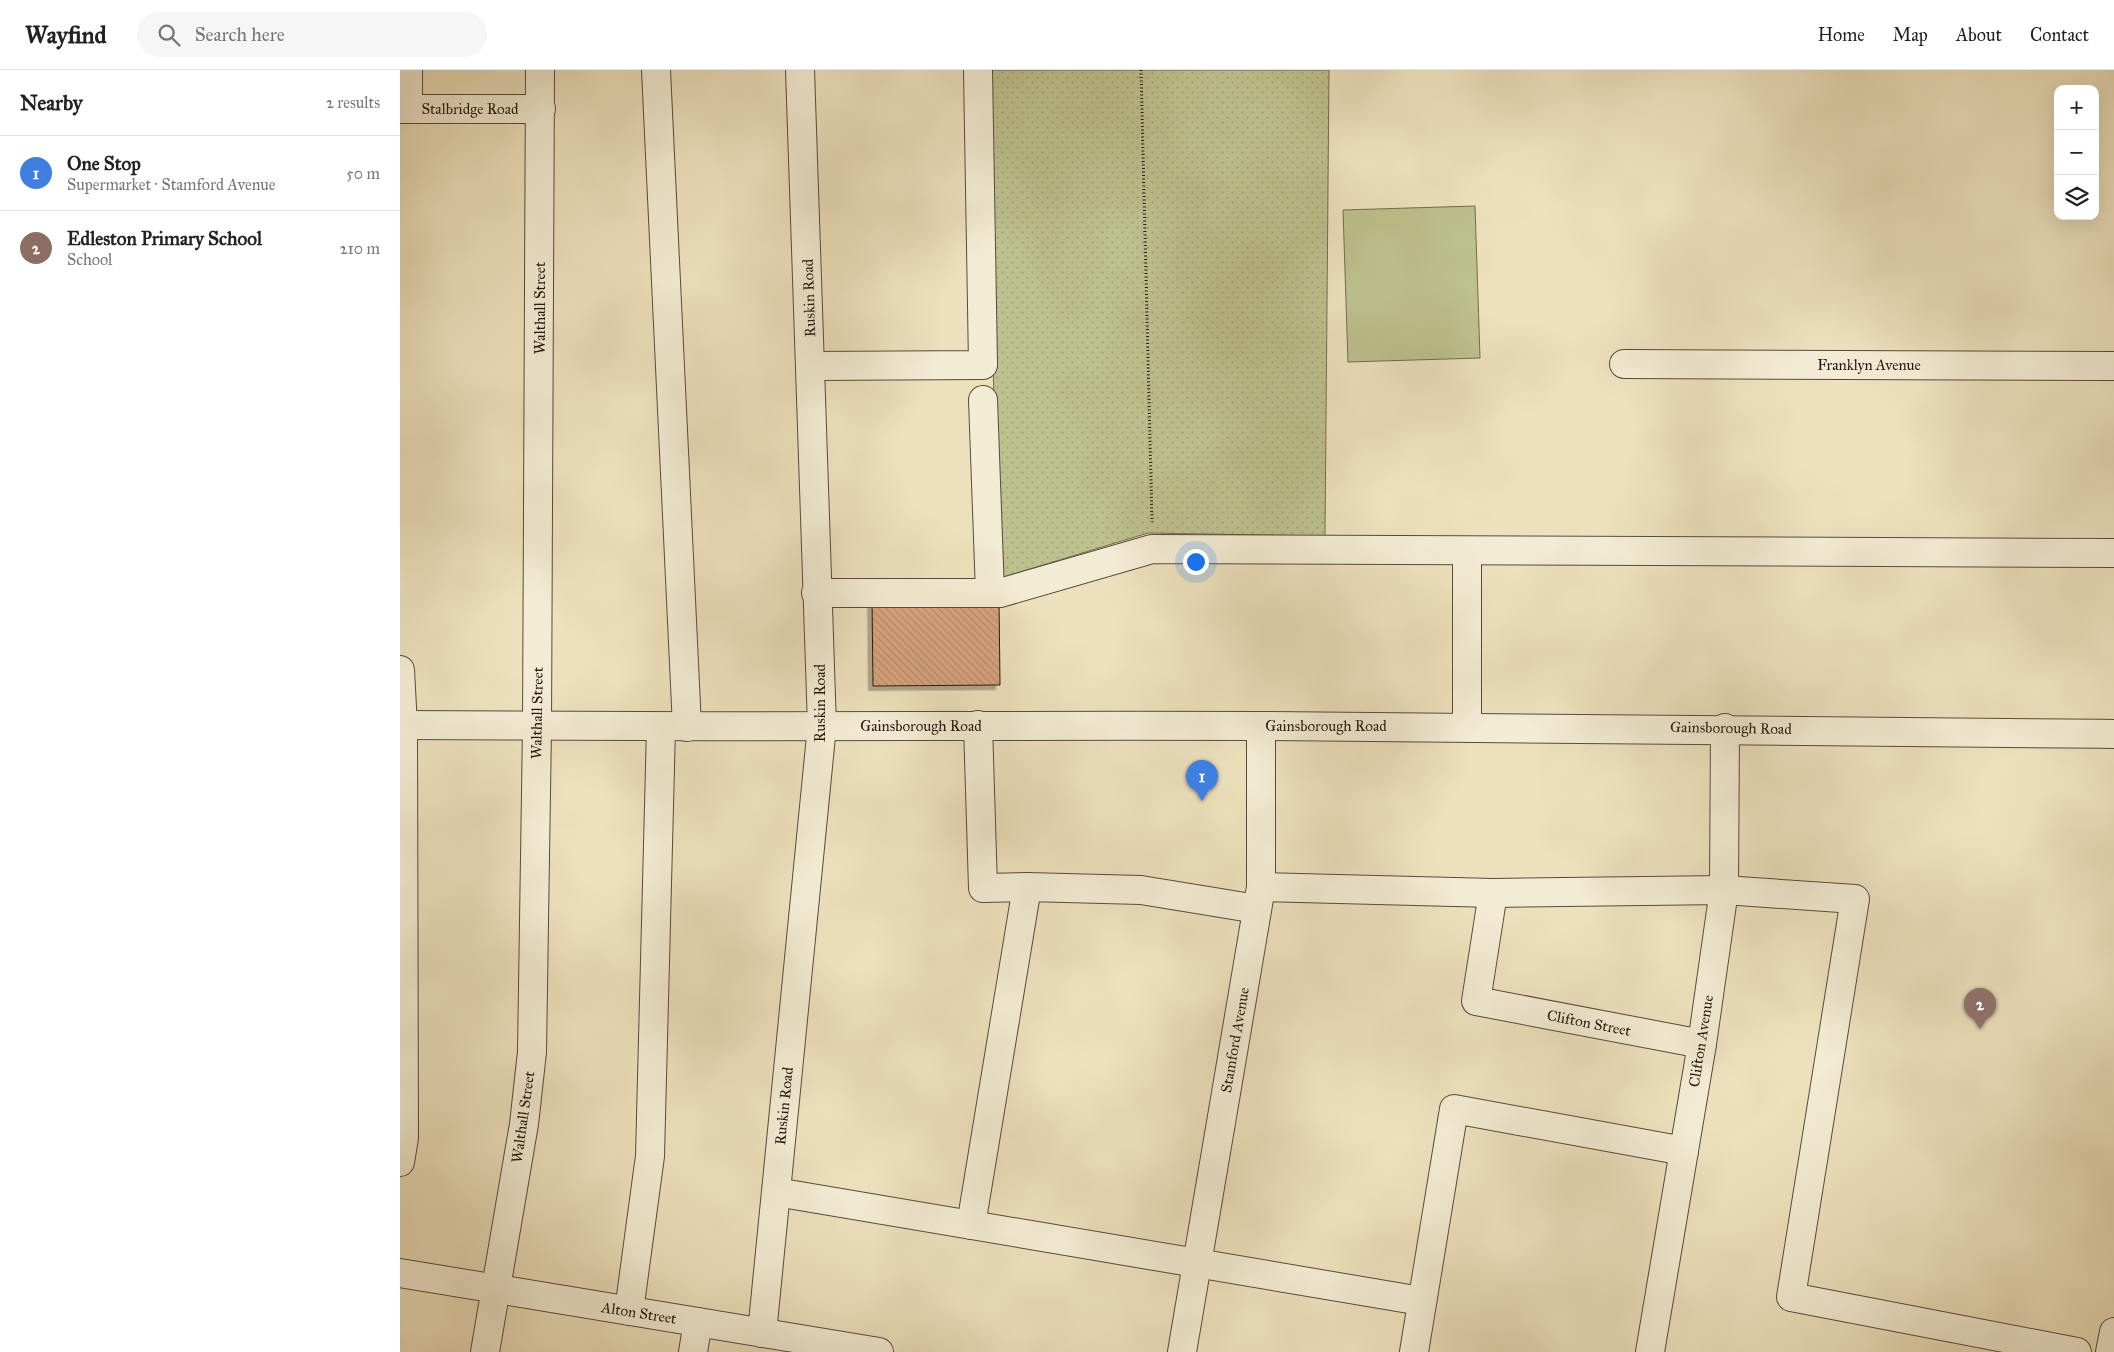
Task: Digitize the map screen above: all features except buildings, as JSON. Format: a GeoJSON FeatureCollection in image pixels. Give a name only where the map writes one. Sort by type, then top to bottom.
{"type":"FeatureCollection","features":[{"type":"Feature","properties":{"kind":"street"},"geometry":{"type":"LineString","coordinates":[[404,109],[408,70]]}},
{"type":"Feature","properties":{"kind":"street","name":"Walthall Street"},"geometry":{"type":"LineString","coordinates":[[485,1352],[524,1124],[532,1052],[538,727],[540,70]]}},
{"type":"Feature","properties":{"kind":"street"},"geometry":{"type":"LineString","coordinates":[[629,1311],[650,1156],[674,728],[656,70]]}},
{"type":"Feature","properties":{"kind":"street","name":"Ruskin Road"},"geometry":{"type":"LineString","coordinates":[[762,1333],[822,726],[816,593],[811,366],[800,70]]}},
{"type":"Feature","properties":{"kind":"street"},"geometry":{"type":"LineString","coordinates":[[811,366],[983,364],[978,70]]}},
{"type":"Feature","properties":{"kind":"street","name":"Stalbridge Road"},"geometry":{"type":"LineString","coordinates":[[404,109],[541,109]]}},
{"type":"Feature","properties":{"kind":"street","name":"Franklyn Avenue"},"geometry":{"type":"LineString","coordinates":[[1624,364],[2114,366]]}},
{"type":"Feature","properties":{"kind":"street"},"geometry":{"type":"LineString","coordinates":[[983,400],[990,593]]}},
{"type":"Feature","properties":{"kind":"street"},"geometry":{"type":"LineString","coordinates":[[816,593],[1000,593],[1152,549],[1466,552],[2114,553]]}},
{"type":"Feature","properties":{"kind":"street"},"geometry":{"type":"LineString","coordinates":[[1466,552],[1467,727]]}},
{"type":"Feature","properties":{"kind":"street"},"geometry":{"type":"LineString","coordinates":[[400,670],[404,1138],[400,1162]]}},
{"type":"Feature","properties":{"kind":"street","name":"Gainsborough Road"},"geometry":{"type":"LineString","coordinates":[[401,726],[674,728],[822,726],[1725,728],[2114,734]]}},
{"type":"Feature","properties":{"kind":"street"},"geometry":{"type":"LineString","coordinates":[[978,726],[983,888],[1027,887],[1141,890],[1259,898],[1724,890],[1855,899],[1791,1297],[2077,1352]]}},
{"type":"Feature","properties":{"kind":"street","name":"Stamford Avenue"},"geometry":{"type":"LineString","coordinates":[[1182,1352],[1259,898],[1261,726]]}},
{"type":"Feature","properties":{"kind":"street","name":"Clifton Avenue"},"geometry":{"type":"LineString","coordinates":[[1650,1352],[1702,1044],[1724,890],[1725,728]]}},
{"type":"Feature","properties":{"kind":"street"},"geometry":{"type":"LineString","coordinates":[[971,1224],[1027,887]]}},
{"type":"Feature","properties":{"kind":"street","name":"Clifton Street"},"geometry":{"type":"LineString","coordinates":[[1494,893],[1476,1001],[1702,1044]]}},
{"type":"Feature","properties":{"kind":"street"},"geometry":{"type":"LineString","coordinates":[[1414,1352],[1454,1109],[1684,1151]]}},
{"type":"Feature","properties":{"kind":"street"},"geometry":{"type":"LineString","coordinates":[[776,1192],[1421,1301]]}},
{"type":"Feature","properties":{"kind":"street","name":"Alton Street"},"geometry":{"type":"LineString","coordinates":[[400,1273],[879,1352]]}},
{"type":"Feature","properties":{"kind":"street"},"geometry":{"type":"LineString","coordinates":[[693,1352],[698,1322]]}},
{"type":"Feature","properties":{"kind":"street"},"geometry":{"type":"LineString","coordinates":[[2110,1352],[2114,1332]]}},
{"type":"Feature","properties":{"kind":"path"},"geometry":{"type":"LineString","coordinates":[[1141,70],[1152,549]]}},
{"type":"Feature","properties":{"kind":"green space"},"geometry":{"type":"Polygon","coordinates":[[[988,70],[1329,70],[1325,536],[1148,533],[997,579],[988,70]]]}},
{"type":"Feature","properties":{"kind":"green space"},"geometry":{"type":"Polygon","coordinates":[[[1475,206],[1480,358],[1348,362],[1343,210],[1475,206]]]}},
{"type":"Feature","properties":{"kind":"place","name":"One Stop"},"geometry":{"type":"Point","coordinates":[1202,801]}},
{"type":"Feature","properties":{"kind":"place","name":"Edleston Primary School"},"geometry":{"type":"Point","coordinates":[1980,1029]}}]}
